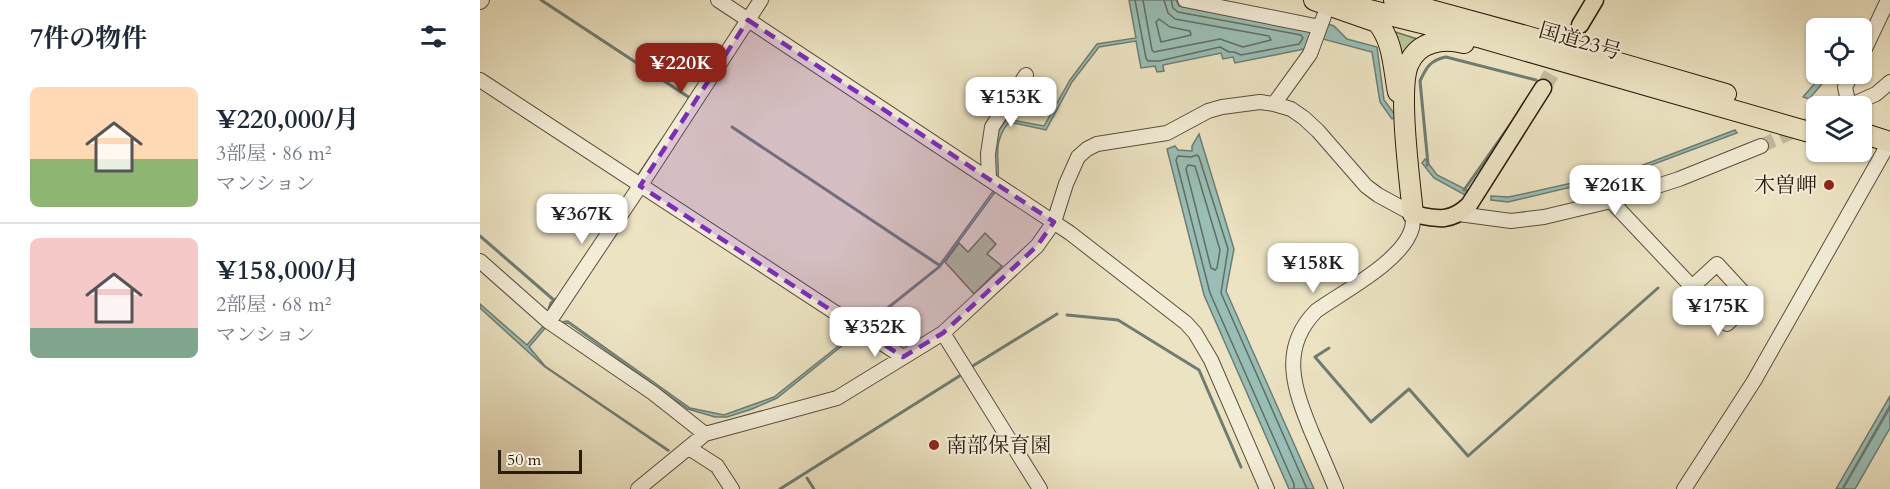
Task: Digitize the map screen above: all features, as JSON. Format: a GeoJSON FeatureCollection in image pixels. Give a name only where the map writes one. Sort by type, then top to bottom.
{"type":"FeatureCollection","features":[{"type":"Feature","properties":{"kind":"highway","name":"国道23号"},"geometry":{"type":"LineString","coordinates":[[1394,0],[1806,117]]}},
{"type":"Feature","properties":{"kind":"highway"},"geometry":{"type":"LineString","coordinates":[[1436,0],[1444,6],[1488,20],[1526,36]]}},
{"type":"Feature","properties":{"kind":"highway","name":"国道23号"},"geometry":{"type":"LineString","coordinates":[[1320,19],[1478,37],[1806,131]]}},
{"type":"Feature","properties":{"kind":"highway"},"geometry":{"type":"LineString","coordinates":[[1320,19],[1377,22],[1384,30],[1390,44],[1405,121]]}},
{"type":"Feature","properties":{"kind":"highway"},"geometry":{"type":"LineString","coordinates":[[1413,214],[1404,79],[1408,64],[1416,52],[1432,43],[1450,39],[1506,53],[1547,57]]}},
{"type":"Feature","properties":{"kind":"highway"},"geometry":{"type":"LineString","coordinates":[[1872,138],[1889,146]]}},
{"type":"Feature","properties":{"kind":"highway"},"geometry":{"type":"LineString","coordinates":[[1872,147],[1889,146]]}},
{"type":"Feature","properties":{"kind":"main road"},"geometry":{"type":"LineString","coordinates":[[1580,25],[1595,0]]}},
{"type":"Feature","properties":{"kind":"main road"},"geometry":{"type":"LineString","coordinates":[[1413,214],[1447,219],[1459,214],[1469,205],[1543,88]]}},
{"type":"Feature","properties":{"kind":"street"},"geometry":{"type":"LineString","coordinates":[[718,0],[1054,222],[1186,323],[1195,333],[1211,360],[1267,489]]}},
{"type":"Feature","properties":{"kind":"street"},"geometry":{"type":"LineString","coordinates":[[552,324],[761,0]]}},
{"type":"Feature","properties":{"kind":"street"},"geometry":{"type":"LineString","coordinates":[[1185,0],[1320,19],[1310,54],[1274,104]]}},
{"type":"Feature","properties":{"kind":"street"},"geometry":{"type":"LineString","coordinates":[[1872,34],[1888,0]]}},
{"type":"Feature","properties":{"kind":"street"},"geometry":{"type":"LineString","coordinates":[[994,182],[988,154],[992,127],[1026,75]]}},
{"type":"Feature","properties":{"kind":"street"},"geometry":{"type":"LineString","coordinates":[[480,80],[903,357]]}},
{"type":"Feature","properties":{"kind":"street"},"geometry":{"type":"LineString","coordinates":[[1872,96],[1890,82]]}},
{"type":"Feature","properties":{"kind":"street"},"geometry":{"type":"LineString","coordinates":[[638,489],[705,434],[837,398],[943,333],[1037,246],[1054,222],[1078,157],[1087,149],[1109,141],[1167,133],[1208,111],[1260,102],[1291,109],[1304,118],[1318,130],[1366,186],[1413,214],[1412,227],[1407,240],[1390,261],[1316,311],[1299,334],[1293,365],[1297,394],[1336,489]]}},
{"type":"Feature","properties":{"kind":"street"},"geometry":{"type":"LineString","coordinates":[[1459,214],[1511,221],[1544,217],[1611,201],[1680,179],[1761,146]]}},
{"type":"Feature","properties":{"kind":"street"},"geometry":{"type":"LineString","coordinates":[[1684,489],[1754,381],[1889,146]]}},
{"type":"Feature","properties":{"kind":"street"},"geometry":{"type":"LineString","coordinates":[[1611,201],[1692,287],[1727,324],[1751,301],[1717,264],[1692,287]]}},
{"type":"Feature","properties":{"kind":"street"},"geometry":{"type":"LineString","coordinates":[[480,261],[552,324],[653,393],[705,434]]}},
{"type":"Feature","properties":{"kind":"street"},"geometry":{"type":"LineString","coordinates":[[943,333],[1040,489]]}},
{"type":"Feature","properties":{"kind":"street"},"geometry":{"type":"LineString","coordinates":[[689,448],[717,466],[732,489]]}},
{"type":"Feature","properties":{"kind":"highlighted area"},"geometry":{"type":"Polygon","coordinates":[[[748,20],[1054,222],[1037,246],[943,333],[903,357],[640,186],[748,20]]]}},
{"type":"Feature","properties":{"kind":"green space"},"geometry":{"type":"Polygon","coordinates":[[[1389,30],[1427,42],[1402,63],[1389,30]]]}},
{"type":"Feature","properties":{"kind":"green space"},"geometry":{"type":"Polygon","coordinates":[[[985,233],[996,244],[987,254],[1002,266],[974,294],[945,262],[959,243],[968,252],[985,233]]]}},
{"type":"Feature","properties":{"kind":"water"},"geometry":{"type":"Polygon","coordinates":[[[1129,0],[1176,0],[1179,6],[1323,33],[1328,24],[1334,26],[1347,39],[1377,47],[1384,100],[1396,116],[1392,119],[1380,102],[1372,52],[1312,36],[1304,49],[1235,63],[1233,57],[1223,59],[1221,53],[1163,65],[1164,71],[1157,72],[1155,66],[1141,68],[1136,41],[1099,47],[1072,82],[1046,130],[1009,122],[999,140],[996,191],[940,267],[777,398],[727,417],[715,417],[688,409],[568,323],[546,327],[529,347],[545,366],[668,451],[545,367],[480,308],[480,304],[527,345],[545,324],[568,321],[690,408],[724,415],[774,397],[938,267],[994,190],[993,150],[998,131],[1007,119],[1044,126],[1070,80],[1097,44],[1136,38],[1129,0]]]}},
{"type":"Feature","properties":{"kind":"water"},"geometry":{"type":"Polygon","coordinates":[[[1814,84],[1822,84],[1812,96],[1803,97],[1814,84]]]}},
{"type":"Feature","properties":{"kind":"water"},"geometry":{"type":"Polygon","coordinates":[[[1735,130],[1737,133],[1630,173],[1508,202],[1491,200],[1491,196],[1509,197],[1630,170],[1735,130]]]}},
{"type":"Feature","properties":{"kind":"water"},"geometry":{"type":"Polygon","coordinates":[[[1199,134],[1234,249],[1226,291],[1314,489],[1289,489],[1204,295],[1167,149],[1175,146],[1178,150],[1192,151],[1192,146],[1199,134]]]}},
{"type":"Feature","properties":{"kind":"water"},"geometry":{"type":"Polygon","coordinates":[[[1425,159],[1437,175],[1467,190],[1465,195],[1434,178],[1422,163],[1425,159]]]}},
{"type":"Feature","properties":{"kind":"water"},"geometry":{"type":"Polygon","coordinates":[[[1890,396],[1890,405],[1842,489],[1836,489],[1890,396]]]}},
{"type":"Feature","properties":{"kind":"water"},"geometry":{"type":"Polygon","coordinates":[[[1890,408],[1890,428],[1855,489],[1843,489],[1890,408]]]}},
{"type":"Feature","properties":{"kind":"waterway"},"geometry":{"type":"LineString","coordinates":[[541,0],[689,99]]}},
{"type":"Feature","properties":{"kind":"waterway"},"geometry":{"type":"LineString","coordinates":[[1427,165],[1420,81],[1432,62],[1446,57],[1536,80]]}},
{"type":"Feature","properties":{"kind":"waterway"},"geometry":{"type":"LineString","coordinates":[[1464,190],[1512,122]]}},
{"type":"Feature","properties":{"kind":"waterway"},"geometry":{"type":"LineString","coordinates":[[732,127],[939,265]]}},
{"type":"Feature","properties":{"kind":"waterway"},"geometry":{"type":"LineString","coordinates":[[638,176],[662,140]]}},
{"type":"Feature","properties":{"kind":"waterway"},"geometry":{"type":"LineString","coordinates":[[480,236],[555,301]]}},
{"type":"Feature","properties":{"kind":"waterway"},"geometry":{"type":"LineString","coordinates":[[1329,348],[1315,357],[1371,422],[1409,389],[1468,456],[1658,288]]}},
{"type":"Feature","properties":{"kind":"waterway"},"geometry":{"type":"LineString","coordinates":[[549,309],[551,303],[556,299]]}},
{"type":"Feature","properties":{"kind":"waterway"},"geometry":{"type":"LineString","coordinates":[[971,367],[1057,314]]}},
{"type":"Feature","properties":{"kind":"waterway"},"geometry":{"type":"LineString","coordinates":[[1067,315],[1118,320],[1199,370],[1241,467]]}},
{"type":"Feature","properties":{"kind":"waterway"},"geometry":{"type":"LineString","coordinates":[[780,489],[961,375]]}},
{"type":"Feature","properties":{"kind":"waterway"},"geometry":{"type":"LineString","coordinates":[[807,478],[814,489]]}},
{"type":"Feature","properties":{"kind":"tunnel"},"geometry":{"type":"LineString","coordinates":[[1543,88],[1580,25]]}},
{"type":"Feature","properties":{"kind":"tunnel"},"geometry":{"type":"LineString","coordinates":[[1761,146],[1806,126]]}},
{"type":"Feature","properties":{"kind":"place","name":"木曽岬"},"geometry":{"type":"Point","coordinates":[1829,185]}},
{"type":"Feature","properties":{"kind":"place","name":"南部保育園"},"geometry":{"type":"Point","coordinates":[934,445]}}]}
